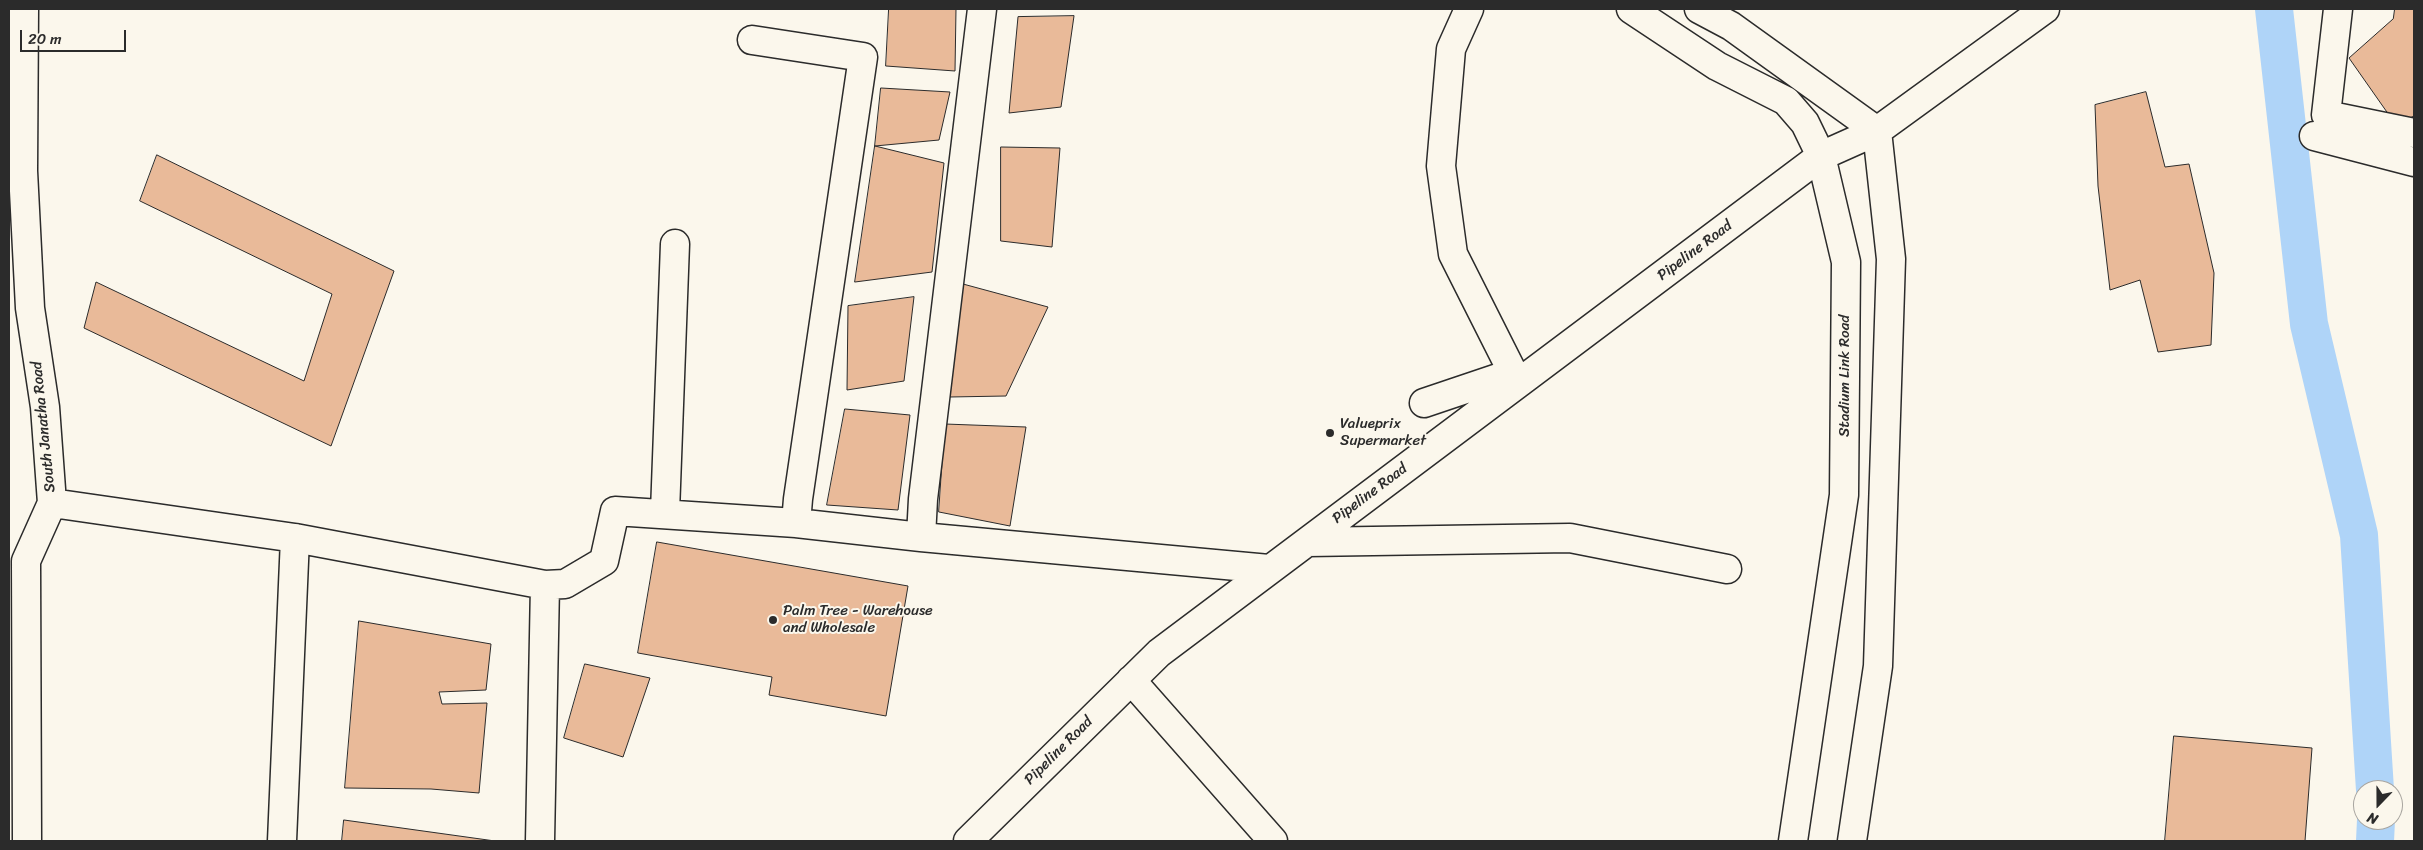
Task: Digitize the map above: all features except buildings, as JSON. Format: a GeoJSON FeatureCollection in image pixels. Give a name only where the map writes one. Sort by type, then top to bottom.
{"type":"FeatureCollection","features":[{"type":"Feature","properties":{"kind":"street","name":"South Janatha Road"},"geometry":{"type":"LineString","coordinates":[[24,9],[16,170],[30,308],[45,407],[52,503],[17,561],[18,741],[27,841]]}},
{"type":"Feature","properties":{"kind":"street"},"geometry":{"type":"LineString","coordinates":[[921,537],[923,499],[982,9]]}},
{"type":"Feature","properties":{"kind":"street"},"geometry":{"type":"LineString","coordinates":[[1424,403],[1516,378],[1453,254],[1441,166],[1451,48],[1469,9]]}},
{"type":"Feature","properties":{"kind":"street","name":"Stadium Link Road"},"geometry":{"type":"LineString","coordinates":[[1631,9],[1717,66],[1786,101],[1804,123],[1821,156],[1846,262],[1844,495],[1793,841]]}},
{"type":"Feature","properties":{"kind":"street"},"geometry":{"type":"LineString","coordinates":[[1699,9],[1731,26],[1877,131],[1891,259],[1878,656],[1852,841]]}},
{"type":"Feature","properties":{"kind":"street"},"geometry":{"type":"LineString","coordinates":[[1877,131],[2045,9]]}},
{"type":"Feature","properties":{"kind":"street"},"geometry":{"type":"LineString","coordinates":[[2338,9],[2326,115],[2414,133]]}},
{"type":"Feature","properties":{"kind":"street"},"geometry":{"type":"LineString","coordinates":[[752,40],[863,57],[796,523]]}},
{"type":"Feature","properties":{"kind":"street","name":"Pipeline Road"},"geometry":{"type":"LineString","coordinates":[[968,841],[1159,653],[1306,542],[1516,378],[1821,156],[1877,131]]}},
{"type":"Feature","properties":{"kind":"street"},"geometry":{"type":"LineString","coordinates":[[2314,136],[2414,162]]}},
{"type":"Feature","properties":{"kind":"street"},"geometry":{"type":"LineString","coordinates":[[665,512],[675,244]]}},
{"type":"Feature","properties":{"kind":"street"},"geometry":{"type":"LineString","coordinates":[[52,503],[295,538],[545,585],[565,584],[604,561],[614,510],[665,512],[796,523],[921,537],[1269,569]]}},
{"type":"Feature","properties":{"kind":"street"},"geometry":{"type":"LineString","coordinates":[[282,841],[295,538]]}},
{"type":"Feature","properties":{"kind":"street"},"geometry":{"type":"LineString","coordinates":[[1306,542],[1570,538],[1727,569]]}},
{"type":"Feature","properties":{"kind":"street"},"geometry":{"type":"LineString","coordinates":[[540,841],[545,585]]}},
{"type":"Feature","properties":{"kind":"street"},"geometry":{"type":"LineString","coordinates":[[1131,680],[1273,841]]}},
{"type":"Feature","properties":{"kind":"waterway"},"geometry":{"type":"LineString","coordinates":[[2274,9],[2309,324],[2359,535],[2374,780]]}},
{"type":"Feature","properties":{"kind":"waterway"},"geometry":{"type":"LineString","coordinates":[[2375,841],[2376,830]]}},
{"type":"Feature","properties":{"kind":"place","name":"Valueprix Supermarket"},"geometry":{"type":"Point","coordinates":[1330,433]}},
{"type":"Feature","properties":{"kind":"place","name":"Palm Tree - Warehouse and Wholesale"},"geometry":{"type":"Point","coordinates":[773,620]}}]}
